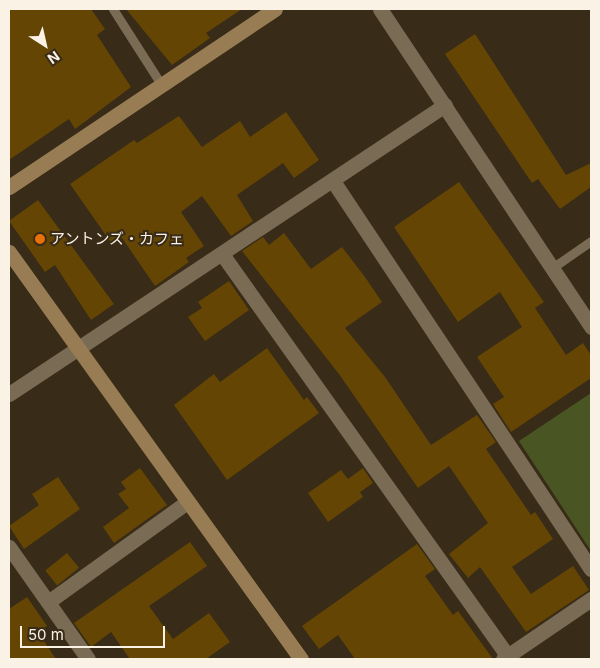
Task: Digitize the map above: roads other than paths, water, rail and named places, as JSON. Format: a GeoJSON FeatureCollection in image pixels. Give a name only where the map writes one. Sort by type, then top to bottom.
{"type":"FeatureCollection","features":[{"type":"Feature","properties":{"kind":"street"},"geometry":{"type":"LineString","coordinates":[[9,187],[275,9]]}},
{"type":"Feature","properties":{"kind":"street"},"geometry":{"type":"LineString","coordinates":[[380,9],[591,327]]}},
{"type":"Feature","properties":{"kind":"street"},"geometry":{"type":"LineString","coordinates":[[9,394],[445,105]]}},
{"type":"Feature","properties":{"kind":"street"},"geometry":{"type":"LineString","coordinates":[[333,181],[591,569]]}},
{"type":"Feature","properties":{"kind":"street"},"geometry":{"type":"LineString","coordinates":[[9,252],[186,502],[301,659]]}},
{"type":"Feature","properties":{"kind":"street"},"geometry":{"type":"LineString","coordinates":[[222,254],[505,658],[591,599]]}},
{"type":"Feature","properties":{"kind":"street"},"geometry":{"type":"LineString","coordinates":[[48,602],[186,502]]}},
{"type":"Feature","properties":{"kind":"street"},"geometry":{"type":"LineString","coordinates":[[9,547],[88,659]]}},
{"type":"Feature","properties":{"kind":"lane"},"geometry":{"type":"LineString","coordinates":[[113,9],[161,84]]}},
{"type":"Feature","properties":{"kind":"lane"},"geometry":{"type":"LineString","coordinates":[[552,268],[591,241]]}},
{"type":"Feature","properties":{"kind":"place","name":"アントンズ・カフェ"},"geometry":{"type":"Point","coordinates":[40,239]}}]}
